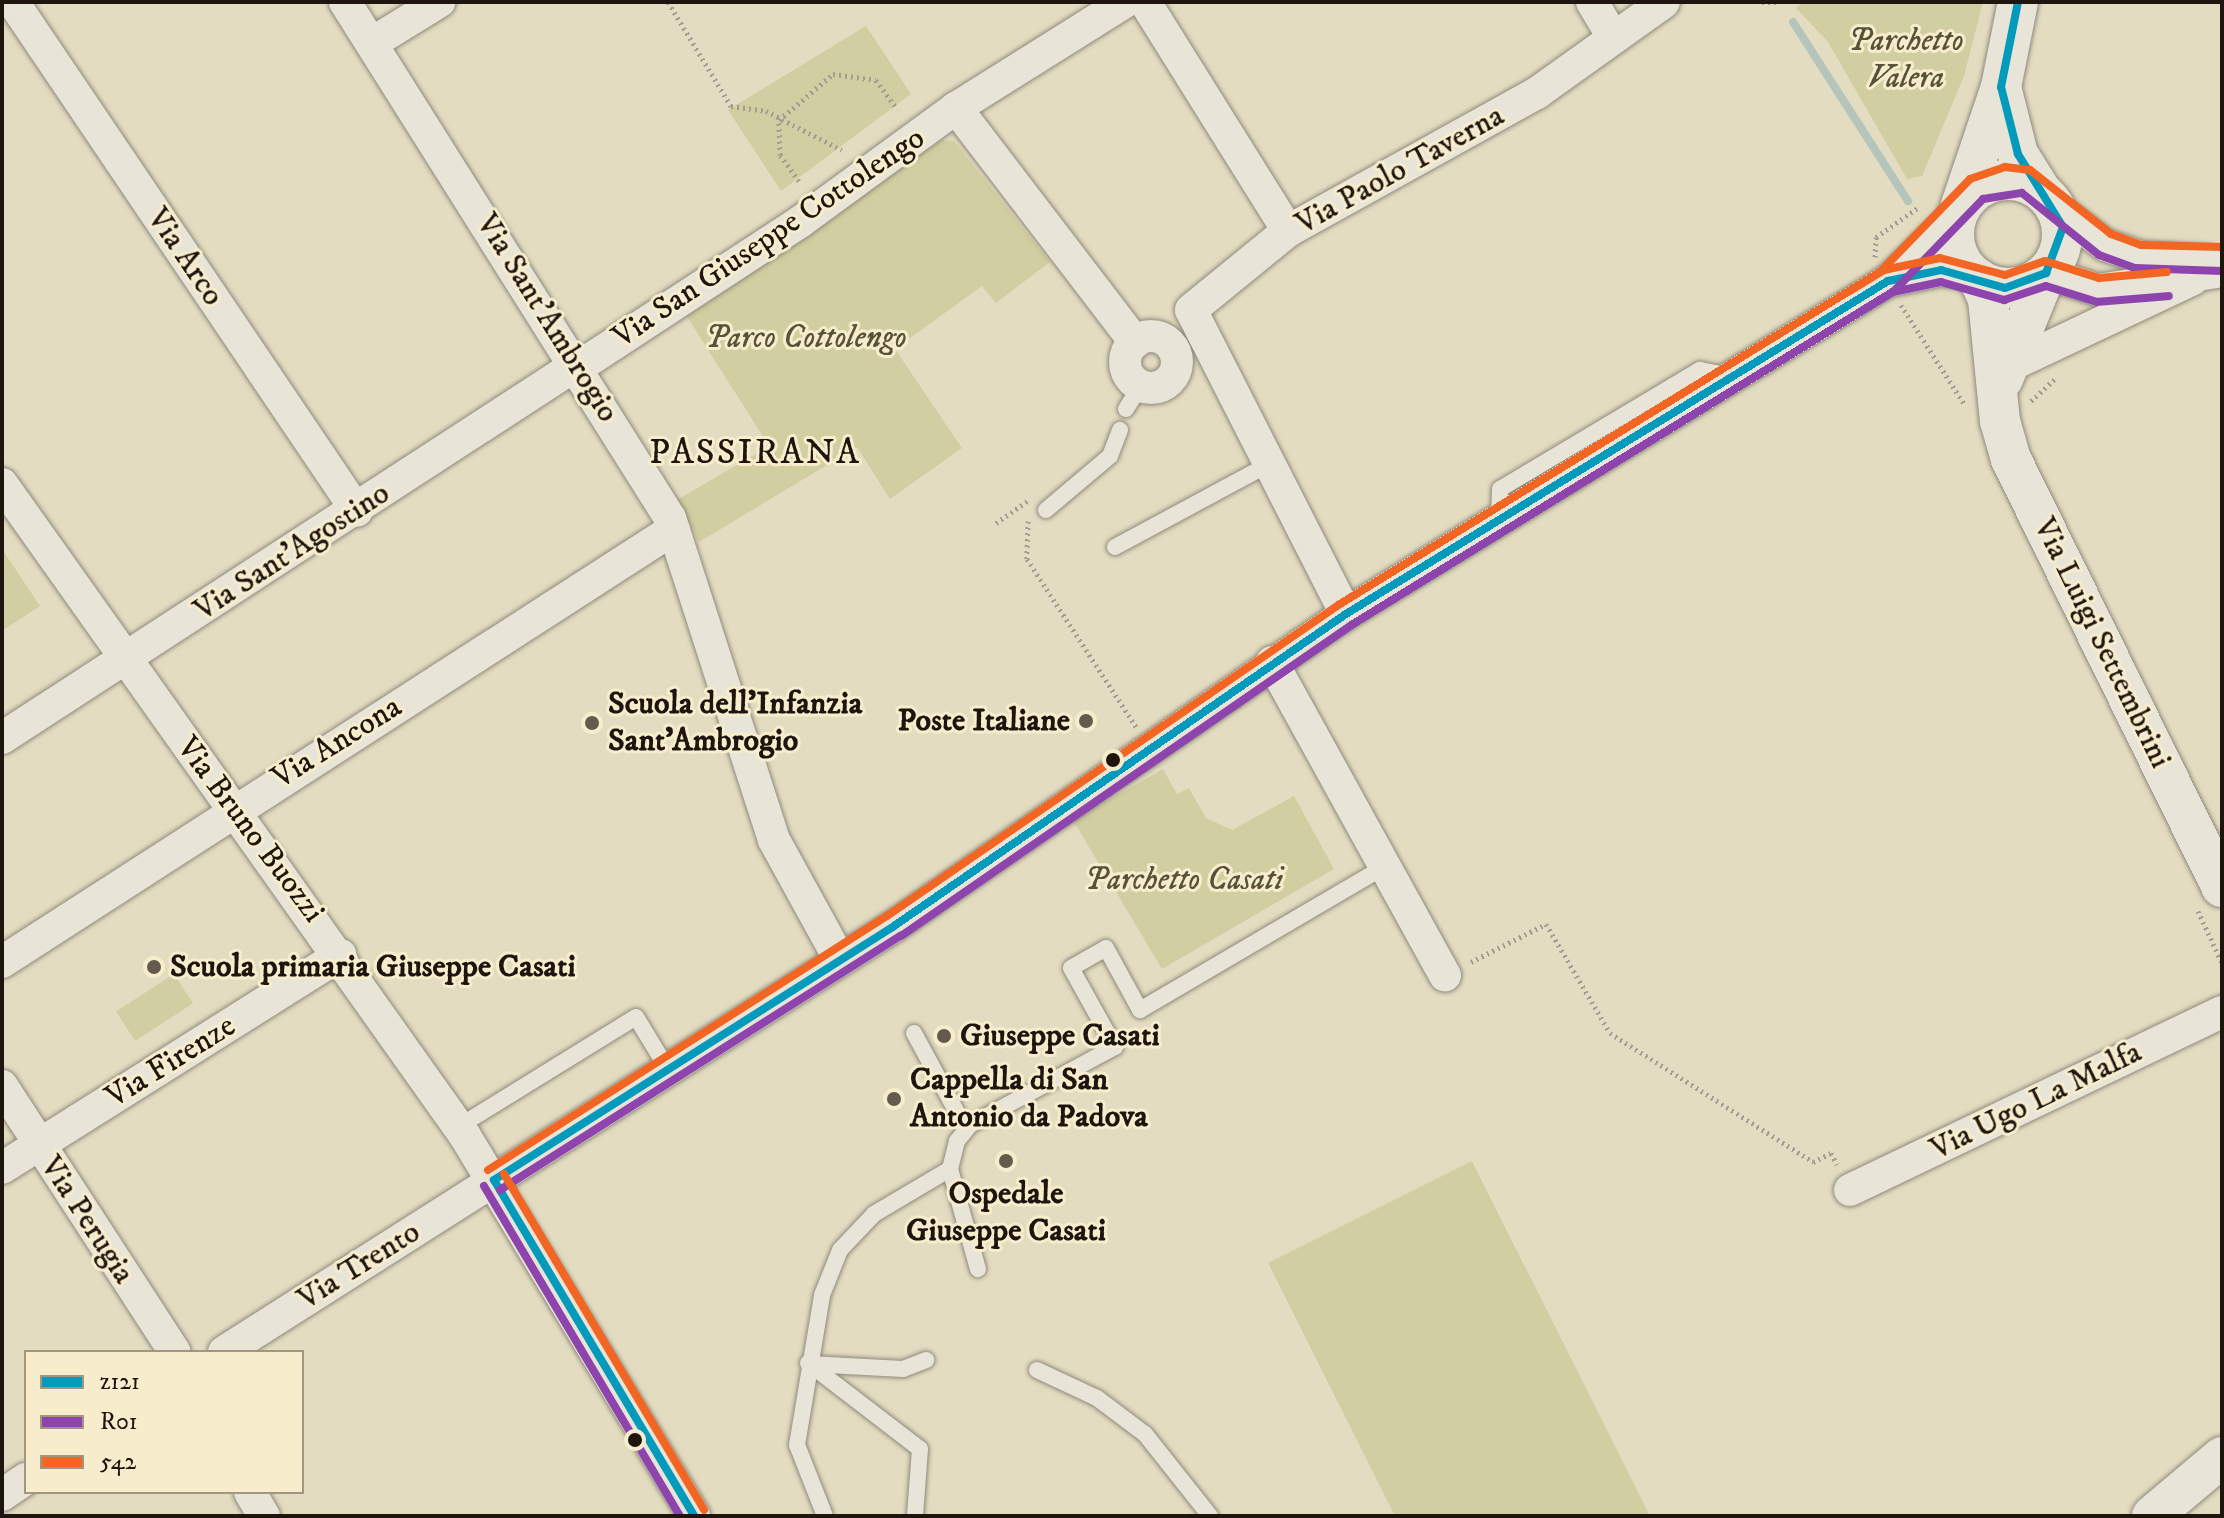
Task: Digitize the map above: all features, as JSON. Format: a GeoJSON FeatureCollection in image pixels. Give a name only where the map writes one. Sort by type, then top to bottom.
{"type":"FeatureCollection","features":[{"type":"Feature","properties":{"kind":"street","name":"Via Arco"},"geometry":{"type":"LineString","coordinates":[[13,2],[357,511]]}},
{"type":"Feature","properties":{"kind":"street","name":"Via Sant'Ambrogio"},"geometry":{"type":"LineString","coordinates":[[345,2],[580,365],[674,529],[774,840],[840,960]]}},
{"type":"Feature","properties":{"kind":"street"},"geometry":{"type":"LineString","coordinates":[[372,43],[439,2]]}},
{"type":"Feature","properties":{"kind":"street","name":"Via San Giuseppe Cottolengo"},"geometry":{"type":"LineString","coordinates":[[580,365],[800,222],[956,108],[1125,2]]}},
{"type":"Feature","properties":{"kind":"street"},"geometry":{"type":"LineString","coordinates":[[1145,2],[1288,231]]}},
{"type":"Feature","properties":{"kind":"street"},"geometry":{"type":"LineString","coordinates":[[1592,2],[1611,34]]}},
{"type":"Feature","properties":{"kind":"street","name":"Via Paolo Taverna"},"geometry":{"type":"LineString","coordinates":[[1191,310],[1288,231],[1537,93],[1611,34],[1664,2]]}},
{"type":"Feature","properties":{"kind":"street"},"geometry":{"type":"LineString","coordinates":[[1976,277],[1955,244],[1959,210],[2001,87],[2018,2]]}},
{"type":"Feature","properties":{"kind":"street"},"geometry":{"type":"LineString","coordinates":[[2001,87],[2018,154],[2048,198],[2105,245],[2139,257],[2222,259]]}},
{"type":"Feature","properties":{"kind":"street","name":"Via San Giuseppe Cottolengo"},"geometry":{"type":"LineString","coordinates":[[956,108],[1162,351]]}},
{"type":"Feature","properties":{"kind":"street"},"geometry":{"type":"LineString","coordinates":[[1888,281],[1959,210],[1995,181],[2048,198]]}},
{"type":"Feature","properties":{"kind":"street"},"geometry":{"type":"LineString","coordinates":[[2002,382],[2046,273],[2062,244],[2048,198]]}},
{"type":"Feature","properties":{"kind":"street"},"geometry":{"type":"LineString","coordinates":[[1888,281],[1941,270],[2018,287],[2046,273],[2098,290],[2208,275]]}},
{"type":"Feature","properties":{"kind":"street"},"geometry":{"type":"LineString","coordinates":[[2002,382],[2208,275]]}},
{"type":"Feature","properties":{"kind":"street","name":"Via Luigi Settembrini"},"geometry":{"type":"LineString","coordinates":[[1976,277],[1988,299],[2011,459],[2222,887]]}},
{"type":"Feature","properties":{"kind":"street","name":"Via Trento"},"geometry":{"type":"LineString","coordinates":[[227,1350],[840,960],[1346,614],[1888,281]]}},
{"type":"Feature","properties":{"kind":"street"},"geometry":{"type":"LineString","coordinates":[[1162,351],[1162,386],[1134,397],[1125,366],[1162,351],[1191,310],[1346,614]]}},
{"type":"Feature","properties":{"kind":"street"},"geometry":{"type":"LineString","coordinates":[[1162,351],[1219,368]]}},
{"type":"Feature","properties":{"kind":"street","name":"Via Sant'Agostino"},"geometry":{"type":"LineString","coordinates":[[2,738],[580,365]]}},
{"type":"Feature","properties":{"kind":"street","name":"Via Bruno Buozzi"},"geometry":{"type":"LineString","coordinates":[[2,484],[124,660],[340,955],[494,1180],[694,1516]]}},
{"type":"Feature","properties":{"kind":"street","name":"Via Ancona"},"geometry":{"type":"LineString","coordinates":[[2,962],[233,808],[674,529]]}},
{"type":"Feature","properties":{"kind":"street"},"geometry":{"type":"LineString","coordinates":[[1272,662],[1445,975]]}},
{"type":"Feature","properties":{"kind":"street","name":"Via Firenze"},"geometry":{"type":"LineString","coordinates":[[2,1168],[340,955]]}},
{"type":"Feature","properties":{"kind":"street","name":"Via Ugo La Malfa"},"geometry":{"type":"LineString","coordinates":[[1850,1190],[2222,1012]]}},
{"type":"Feature","properties":{"kind":"street","name":"Via Perugia"},"geometry":{"type":"LineString","coordinates":[[2,1086],[38,1146],[174,1350]]}},
{"type":"Feature","properties":{"kind":"street"},"geometry":{"type":"LineString","coordinates":[[2152,1516],[2222,1457]]}},
{"type":"Feature","properties":{"kind":"street"},"geometry":{"type":"LineString","coordinates":[[2,1495],[24,1480]]}},
{"type":"Feature","properties":{"kind":"street"},"geometry":{"type":"LineString","coordinates":[[2172,1516],[2222,1483]]}},
{"type":"Feature","properties":{"kind":"street"},"geometry":{"type":"LineString","coordinates":[[251,1494],[264,1516]]}},
{"type":"Feature","properties":{"kind":"lane"},"geometry":{"type":"LineString","coordinates":[[1046,510],[1110,456],[1120,430]]}},
{"type":"Feature","properties":{"kind":"lane"},"geometry":{"type":"LineString","coordinates":[[1115,547],[1269,464]]}},
{"type":"Feature","properties":{"kind":"lane"},"geometry":{"type":"LineString","coordinates":[[978,1269],[950,1169],[966,1129],[1115,1047],[1071,968],[1106,948],[1140,1010],[1384,867]]}},
{"type":"Feature","properties":{"kind":"lane"},"geometry":{"type":"LineString","coordinates":[[458,1127],[636,1017],[667,1068]]}},
{"type":"Feature","properties":{"kind":"lane"},"geometry":{"type":"LineString","coordinates":[[914,1033],[966,1129]]}},
{"type":"Feature","properties":{"kind":"lane"},"geometry":{"type":"LineString","coordinates":[[825,1516],[797,1445],[808,1363],[840,1250],[874,1214],[950,1169]]}},
{"type":"Feature","properties":{"kind":"lane"},"geometry":{"type":"LineString","coordinates":[[808,1363],[903,1369],[926,1360]]}},
{"type":"Feature","properties":{"kind":"lane"},"geometry":{"type":"LineString","coordinates":[[808,1363],[920,1449],[915,1516]]}},
{"type":"Feature","properties":{"kind":"lane"},"geometry":{"type":"LineString","coordinates":[[1037,1370],[1097,1398],[1145,1434],[1210,1516]]}},
{"type":"Feature","properties":{"kind":"path"},"geometry":{"type":"LineString","coordinates":[[668,2],[731,106],[779,120],[842,150]]}},
{"type":"Feature","properties":{"kind":"path"},"geometry":{"type":"LineString","coordinates":[[1762,2],[1778,2]]}},
{"type":"Feature","properties":{"kind":"path"},"geometry":{"type":"LineString","coordinates":[[779,120],[833,74],[876,80],[897,109]]}},
{"type":"Feature","properties":{"kind":"path"},"geometry":{"type":"LineString","coordinates":[[779,120],[780,155],[799,181]]}},
{"type":"Feature","properties":{"kind":"path"},"geometry":{"type":"LineString","coordinates":[[996,523],[1029,500],[1027,559],[1150,748]]}},
{"type":"Feature","properties":{"kind":"path"},"geometry":{"type":"LineString","coordinates":[[1445,975],[1546,924],[1610,1033],[1813,1162],[1831,1153],[1850,1190]]}},
{"type":"Feature","properties":{"kind":"green space","name":"Parchetto Valera"},"geometry":{"type":"Polygon","coordinates":[[[1802,2],[1983,2],[1964,76],[1922,176],[1907,179],[1828,42],[1796,8],[1802,2]]]}},
{"type":"Feature","properties":{"kind":"green space"},"geometry":{"type":"Polygon","coordinates":[[[866,26],[911,94],[781,191],[728,110],[866,26]]]}},
{"type":"Feature","properties":{"kind":"green space","name":"Parco Cottolengo"},"geometry":{"type":"Polygon","coordinates":[[[941,140],[954,141],[1050,262],[996,303],[982,286],[895,349],[962,448],[890,499],[857,447],[699,542],[677,500],[769,446],[684,312],[941,140]]]}},
{"type":"Feature","properties":{"kind":"green space"},"geometry":{"type":"Polygon","coordinates":[[[2,549],[40,606],[2,631],[2,549]]]}},
{"type":"Feature","properties":{"kind":"green space","name":"Parchetto Casati"},"geometry":{"type":"Polygon","coordinates":[[[1163,769],[1177,794],[1189,788],[1206,818],[1232,830],[1294,796],[1334,869],[1162,969],[1073,820],[1163,769]]]}},
{"type":"Feature","properties":{"kind":"green space"},"geometry":{"type":"Polygon","coordinates":[[[174,974],[193,1003],[135,1041],[116,1012],[174,974]]]}},
{"type":"Feature","properties":{"kind":"green space"},"geometry":{"type":"Polygon","coordinates":[[[1472,1161],[1650,1516],[1395,1516],[1268,1263],[1472,1161]]]}},
{"type":"Feature","properties":{"kind":"waterway"},"geometry":{"type":"LineString","coordinates":[[1793,22],[1908,201]]}},
{"type":"Feature","properties":{"kind":"transit line","name":"z121"},"geometry":{"type":"LineString","coordinates":[[494,1180],[894,926],[1346,614],[1888,281],[1941,270],[2005,288],[2046,273],[2063,227],[2018,154],[2001,87],[2018,2]]}},
{"type":"Feature","properties":{"kind":"transit line","name":"542"},"geometry":{"type":"LineString","coordinates":[[488,1170],[887,916],[1340,604],[1880,272],[1970,179],[2005,167],[2030,170],[2111,234],[2141,245],[2222,247]]}},
{"type":"Feature","properties":{"kind":"transit line","name":"R01"},"geometry":{"type":"LineString","coordinates":[[500,1190],[901,936],[1353,624],[1894,291],[1983,199],[2022,193],[2099,255],[2135,268],[2222,271]]}},
{"type":"Feature","properties":{"kind":"transit line","name":"542"},"geometry":{"type":"LineString","coordinates":[[1848,292],[1884,270],[1940,258],[2005,275],[2045,261],[2099,278],[2167,272]]}},
{"type":"Feature","properties":{"kind":"transit line","name":"R01"},"geometry":{"type":"LineString","coordinates":[[1860,312],[1893,292],[1941,282],[2004,300],[2046,286],[2097,302],[2169,296]]}},
{"type":"Feature","properties":{"kind":"transit line","name":"542"},"geometry":{"type":"LineString","coordinates":[[504,1174],[704,1510]]}},
{"type":"Feature","properties":{"kind":"transit line","name":"z121"},"geometry":{"type":"LineString","coordinates":[[494,1180],[694,1516]]}},
{"type":"Feature","properties":{"kind":"transit line","name":"R01"},"geometry":{"type":"LineString","coordinates":[[484,1186],[680,1516]]}},
{"type":"Feature","properties":{"kind":"place","name":"Poste Italiane"},"geometry":{"type":"Point","coordinates":[1086,721]}},
{"type":"Feature","properties":{"kind":"place","name":"Scuola dell'Infanzia Sant'Ambrogio"},"geometry":{"type":"Point","coordinates":[592,723]}},
{"type":"Feature","properties":{"kind":"place","name":"Scuola primaria Giuseppe Casati"},"geometry":{"type":"Point","coordinates":[154,967]}},
{"type":"Feature","properties":{"kind":"place","name":"Giuseppe Casati"},"geometry":{"type":"Point","coordinates":[944,1036]}},
{"type":"Feature","properties":{"kind":"place","name":"Cappella di San Antonio da Padova"},"geometry":{"type":"Point","coordinates":[894,1099]}},
{"type":"Feature","properties":{"kind":"place","name":"Ospedale Giuseppe Casati"},"geometry":{"type":"Point","coordinates":[1006,1161]}},
{"type":"Feature","properties":{"kind":"district","name":"PASSIRANA"},"geometry":{"type":"Point","coordinates":[755,453]}}]}
